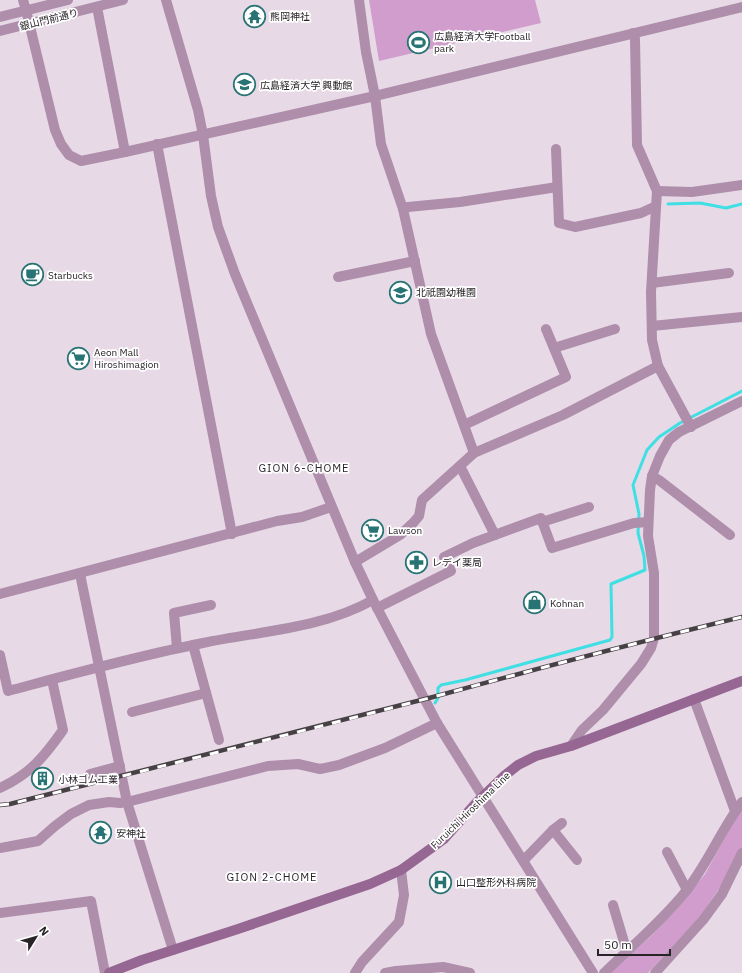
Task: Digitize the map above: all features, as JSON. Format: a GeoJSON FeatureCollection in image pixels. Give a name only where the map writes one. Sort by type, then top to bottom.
{"type":"FeatureCollection","features":[{"type":"Feature","properties":{"kind":"main road","name":"Furuichi Hiroshima Line"},"geometry":{"type":"LineString","coordinates":[[109,973],[121,971],[173,950],[370,884],[401,870],[444,839],[504,776],[518,765],[536,756],[571,746],[742,681]]}},
{"type":"Feature","properties":{"kind":"street"},"geometry":{"type":"LineString","coordinates":[[23,0],[55,130],[61,144],[69,155],[81,161],[375,96],[742,7]]}},
{"type":"Feature","properties":{"kind":"street"},"geometry":{"type":"LineString","coordinates":[[0,17],[68,0]]}},
{"type":"Feature","properties":{"kind":"street","name":"銀山門前通り"},"geometry":{"type":"LineString","coordinates":[[0,30],[123,0]]}},
{"type":"Feature","properties":{"kind":"street"},"geometry":{"type":"LineString","coordinates":[[166,0],[198,110],[203,135],[211,196],[218,227],[235,274],[354,562],[438,723],[593,973]]}},
{"type":"Feature","properties":{"kind":"street"},"geometry":{"type":"LineString","coordinates":[[359,0],[366,52],[375,96],[381,144],[403,209],[431,334],[474,453]]}},
{"type":"Feature","properties":{"kind":"street"},"geometry":{"type":"LineString","coordinates":[[97,7],[125,152]]}},
{"type":"Feature","properties":{"kind":"street"},"geometry":{"type":"LineString","coordinates":[[633,33],[635,39],[637,145],[657,192],[652,283],[652,340],[658,366],[691,426]]}},
{"type":"Feature","properties":{"kind":"street"},"geometry":{"type":"LineString","coordinates":[[157,144],[232,534]]}},
{"type":"Feature","properties":{"kind":"street"},"geometry":{"type":"LineString","coordinates":[[556,149],[559,223],[575,227],[641,213],[656,206]]}},
{"type":"Feature","properties":{"kind":"street"},"geometry":{"type":"LineString","coordinates":[[657,192],[692,192],[742,185]]}},
{"type":"Feature","properties":{"kind":"street"},"geometry":{"type":"LineString","coordinates":[[403,209],[557,187]]}},
{"type":"Feature","properties":{"kind":"street"},"geometry":{"type":"LineString","coordinates":[[338,277],[415,261]]}},
{"type":"Feature","properties":{"kind":"street"},"geometry":{"type":"LineString","coordinates":[[652,283],[729,273]]}},
{"type":"Feature","properties":{"kind":"street"},"geometry":{"type":"LineString","coordinates":[[652,326],[742,318]]}},
{"type":"Feature","properties":{"kind":"street"},"geometry":{"type":"LineString","coordinates":[[464,425],[566,377],[546,329]]}},
{"type":"Feature","properties":{"kind":"street"},"geometry":{"type":"LineString","coordinates":[[554,348],[615,329]]}},
{"type":"Feature","properties":{"kind":"street"},"geometry":{"type":"LineString","coordinates":[[354,562],[400,535],[414,523],[419,516],[422,500],[474,453],[563,415],[658,366]]}},
{"type":"Feature","properties":{"kind":"street"},"geometry":{"type":"LineString","coordinates":[[571,746],[582,730],[603,710],[641,664],[651,648],[654,638],[654,573],[648,536],[648,522],[652,476],[660,456],[669,440],[679,432],[742,401]]}},
{"type":"Feature","properties":{"kind":"street"},"geometry":{"type":"LineString","coordinates":[[460,466],[495,535]]}},
{"type":"Feature","properties":{"kind":"street"},"geometry":{"type":"LineString","coordinates":[[652,476],[730,535]]}},
{"type":"Feature","properties":{"kind":"street"},"geometry":{"type":"LineString","coordinates":[[0,594],[277,521],[302,517],[331,507]]}},
{"type":"Feature","properties":{"kind":"street"},"geometry":{"type":"LineString","coordinates":[[542,522],[589,507]]}},
{"type":"Feature","properties":{"kind":"street"},"geometry":{"type":"LineString","coordinates":[[0,655],[8,691],[177,648],[315,623],[358,608],[375,604],[451,571],[444,557],[473,543],[540,518],[552,548],[634,523],[648,522]]}},
{"type":"Feature","properties":{"kind":"street"},"geometry":{"type":"LineString","coordinates":[[80,574],[127,802],[173,950]]}},
{"type":"Feature","properties":{"kind":"street"},"geometry":{"type":"LineString","coordinates":[[177,648],[174,613],[211,605]]}},
{"type":"Feature","properties":{"kind":"street"},"geometry":{"type":"LineString","coordinates":[[193,645],[219,740]]}},
{"type":"Feature","properties":{"kind":"street"},"geometry":{"type":"LineString","coordinates":[[0,788],[16,780],[36,765],[50,749],[62,730],[52,680]]}},
{"type":"Feature","properties":{"kind":"street"},"geometry":{"type":"LineString","coordinates":[[132,712],[206,693]]}},
{"type":"Feature","properties":{"kind":"street"},"geometry":{"type":"LineString","coordinates":[[694,699],[735,811]]}},
{"type":"Feature","properties":{"kind":"street"},"geometry":{"type":"LineString","coordinates":[[0,848],[38,841],[71,814],[89,805],[109,802],[127,802],[268,766],[298,764],[320,769],[339,766],[385,748],[438,723]]}},
{"type":"Feature","properties":{"kind":"street"},"geometry":{"type":"LineString","coordinates":[[90,774],[120,766]]}},
{"type":"Feature","properties":{"kind":"street"},"geometry":{"type":"LineString","coordinates":[[604,973],[667,913],[687,890],[742,802]]}},
{"type":"Feature","properties":{"kind":"street"},"geometry":{"type":"LineString","coordinates":[[524,860],[553,830],[562,823]]}},
{"type":"Feature","properties":{"kind":"street"},"geometry":{"type":"LineString","coordinates":[[553,830],[577,860]]}},
{"type":"Feature","properties":{"kind":"street"},"geometry":{"type":"LineString","coordinates":[[667,852],[687,890]]}},
{"type":"Feature","properties":{"kind":"street"},"geometry":{"type":"LineString","coordinates":[[655,973],[703,920],[722,894],[742,853]]}},
{"type":"Feature","properties":{"kind":"street"},"geometry":{"type":"LineString","coordinates":[[355,973],[362,962],[399,922],[404,895],[401,870]]}},
{"type":"Feature","properties":{"kind":"street"},"geometry":{"type":"LineString","coordinates":[[0,913],[91,901],[105,973]]}},
{"type":"Feature","properties":{"kind":"street"},"geometry":{"type":"LineString","coordinates":[[612,905],[627,952]]}},
{"type":"Feature","properties":{"kind":"street"},"geometry":{"type":"LineString","coordinates":[[385,973],[396,970],[443,967],[470,973]]}},
{"type":"Feature","properties":{"kind":"shaded area","name":"広島経済大学Football park"},"geometry":{"type":"Polygon","coordinates":[[[369,0],[535,0],[541,23],[379,61],[369,0]]]}},
{"type":"Feature","properties":{"kind":"shaded area"},"geometry":{"type":"Polygon","coordinates":[[[742,809],[742,847],[723,883],[698,919],[648,973],[610,973],[650,937],[677,909],[705,874],[742,809]]]}},
{"type":"Feature","properties":{"kind":"waterway"},"geometry":{"type":"LineString","coordinates":[[668,204],[700,203],[726,208],[742,204]]}},
{"type":"Feature","properties":{"kind":"waterway"},"geometry":{"type":"LineString","coordinates":[[435,703],[438,698],[438,688],[441,685],[465,680],[610,640],[612,637],[611,584],[645,570],[644,556],[638,533],[639,514],[633,485],[647,450],[659,437],[680,423],[742,391]]}},
{"type":"Feature","properties":{"kind":"railway"},"geometry":{"type":"LineString","coordinates":[[0,805],[10,804],[274,738],[742,617]]}},
{"type":"Feature","properties":{"kind":"place","name":"熊岡神社"},"geometry":{"type":"Point","coordinates":[255,16]}},
{"type":"Feature","properties":{"kind":"place","name":"広島経済大学Football park"},"geometry":{"type":"Point","coordinates":[418,42]}},
{"type":"Feature","properties":{"kind":"place","name":"広島経済大学 興動館"},"geometry":{"type":"Point","coordinates":[245,85]}},
{"type":"Feature","properties":{"kind":"place","name":"Starbucks"},"geometry":{"type":"Point","coordinates":[33,275]}},
{"type":"Feature","properties":{"kind":"place","name":"北祇園幼稚園"},"geometry":{"type":"Point","coordinates":[400,292]}},
{"type":"Feature","properties":{"kind":"place","name":"Aeon Mall Hiroshimagion"},"geometry":{"type":"Point","coordinates":[79,358]}},
{"type":"Feature","properties":{"kind":"place","name":"Lawson"},"geometry":{"type":"Point","coordinates":[372,530]}},
{"type":"Feature","properties":{"kind":"place","name":"レデイ薬局"},"geometry":{"type":"Point","coordinates":[416,562]}},
{"type":"Feature","properties":{"kind":"place","name":"Kohnan"},"geometry":{"type":"Point","coordinates":[535,603]}},
{"type":"Feature","properties":{"kind":"place","name":"小林ゴム工業"},"geometry":{"type":"Point","coordinates":[43,779]}},
{"type":"Feature","properties":{"kind":"place","name":"安神社"},"geometry":{"type":"Point","coordinates":[100,833]}},
{"type":"Feature","properties":{"kind":"place","name":"山口整形外科病院"},"geometry":{"type":"Point","coordinates":[440,882]}},
{"type":"Feature","properties":{"kind":"district","name":"GION 6-CHOME"},"geometry":{"type":"Point","coordinates":[304,468]}},
{"type":"Feature","properties":{"kind":"district","name":"GION 2-CHOME"},"geometry":{"type":"Point","coordinates":[272,877]}}]}
